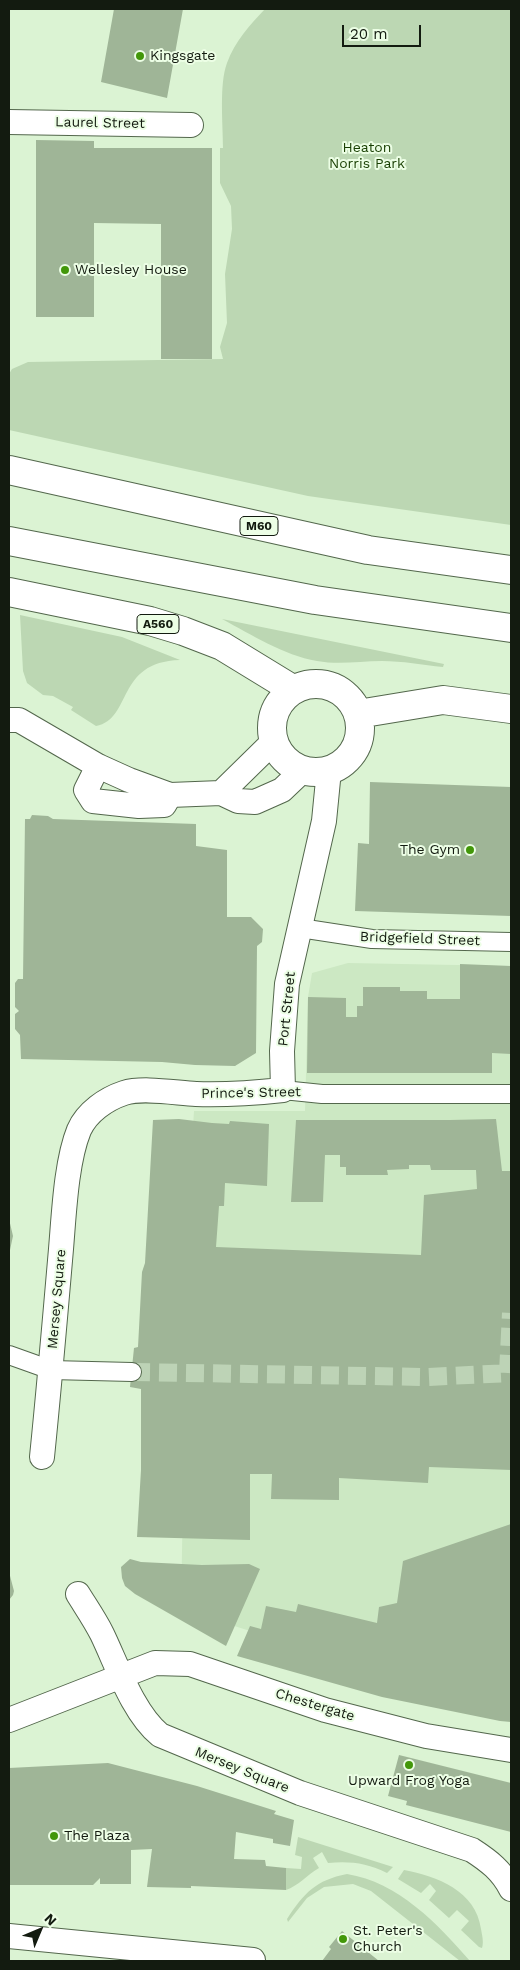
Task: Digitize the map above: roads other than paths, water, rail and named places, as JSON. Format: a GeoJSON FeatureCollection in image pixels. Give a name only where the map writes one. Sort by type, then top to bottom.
{"type":"FeatureCollection","features":[{"type":"Feature","properties":{"kind":"main road","name":"M60"},"geometry":{"type":"LineString","coordinates":[[9,470],[368,550],[511,570]]}},
{"type":"Feature","properties":{"kind":"main road"},"geometry":{"type":"LineString","coordinates":[[9,541],[315,600],[511,628]]}},
{"type":"Feature","properties":{"kind":"main road","name":"A560"},"geometry":{"type":"LineString","coordinates":[[9,592],[150,622],[183,631],[222,646],[294,690]]}},
{"type":"Feature","properties":{"kind":"main road"},"geometry":{"type":"LineString","coordinates":[[319,684],[332,687],[343,693],[352,702],[358,714],[360,728],[358,742],[352,754],[342,764],[316,770],[291,764],[280,754],[274,741],[272,726],[275,712],[283,699],[294,690],[306,685],[319,684]]}},
{"type":"Feature","properties":{"kind":"main road"},"geometry":{"type":"LineString","coordinates":[[358,714],[443,700],[511,709]]}},
{"type":"Feature","properties":{"kind":"street","name":"Laurel Street"},"geometry":{"type":"LineString","coordinates":[[9,122],[191,125]]}},
{"type":"Feature","properties":{"kind":"street"},"geometry":{"type":"LineString","coordinates":[[9,720],[19,720],[98,766],[170,795],[222,793],[238,801],[255,802],[282,790],[316,770]]}},
{"type":"Feature","properties":{"kind":"street"},"geometry":{"type":"LineString","coordinates":[[222,793],[274,741]]}},
{"type":"Feature","properties":{"kind":"street"},"geometry":{"type":"LineString","coordinates":[[98,766],[86,790],[93,802],[139,806],[164,805],[170,795]]}},
{"type":"Feature","properties":{"kind":"street","name":"Port Street"},"geometry":{"type":"LineString","coordinates":[[282,1090],[282,1051],[287,984],[324,821],[316,770]]}},
{"type":"Feature","properties":{"kind":"street","name":"Bridgefield Street"},"geometry":{"type":"LineString","coordinates":[[300,928],[372,939],[511,942]]}},
{"type":"Feature","properties":{"kind":"street","name":"Prince's Street"},"geometry":{"type":"LineString","coordinates":[[75,1142],[85,1120],[99,1106],[127,1092],[159,1091],[195,1094],[238,1094],[282,1090],[322,1094],[511,1094]]}},
{"type":"Feature","properties":{"kind":"street","name":"Mersey Square"},"geometry":{"type":"LineString","coordinates":[[42,1456],[67,1188],[75,1142]]}},
{"type":"Feature","properties":{"kind":"street"},"geometry":{"type":"LineString","coordinates":[[9,1355],[51,1370],[132,1372]]}},
{"type":"Feature","properties":{"kind":"street","name":"Mersey Square"},"geometry":{"type":"LineString","coordinates":[[78,1594],[102,1634],[121,1676],[145,1720],[153,1730],[168,1740],[300,1793],[472,1850],[487,1860],[506,1881]]}},
{"type":"Feature","properties":{"kind":"street","name":"Chestergate"},"geometry":{"type":"LineString","coordinates":[[121,1676],[155,1663],[190,1664],[325,1710],[426,1736],[511,1750]]}},
{"type":"Feature","properties":{"kind":"street"},"geometry":{"type":"LineString","coordinates":[[9,1720],[121,1676]]}},
{"type":"Feature","properties":{"kind":"street"},"geometry":{"type":"LineString","coordinates":[[9,1936],[253,1960]]}},
{"type":"Feature","properties":{"kind":"tunnel"},"geometry":{"type":"LineString","coordinates":[[508,1373],[511,1313]]}},
{"type":"Feature","properties":{"kind":"tunnel"},"geometry":{"type":"LineString","coordinates":[[132,1372],[427,1377],[511,1373]]}},
{"type":"Feature","properties":{"kind":"place","name":"Kingsgate"},"geometry":{"type":"Point","coordinates":[140,56]}},
{"type":"Feature","properties":{"kind":"place","name":"Wellesley House"},"geometry":{"type":"Point","coordinates":[65,270]}},
{"type":"Feature","properties":{"kind":"place","name":"The Gym"},"geometry":{"type":"Point","coordinates":[470,850]}},
{"type":"Feature","properties":{"kind":"place","name":"Upward Frog Yoga"},"geometry":{"type":"Point","coordinates":[409,1765]}},
{"type":"Feature","properties":{"kind":"place","name":"The Plaza"},"geometry":{"type":"Point","coordinates":[54,1836]}},
{"type":"Feature","properties":{"kind":"place","name":"St. Peter's Church"},"geometry":{"type":"Point","coordinates":[343,1939]}},
{"type":"Feature","properties":{"kind":"park label","name":"Heaton Norris Park"},"geometry":{"type":"Point","coordinates":[367,156]}}]}
